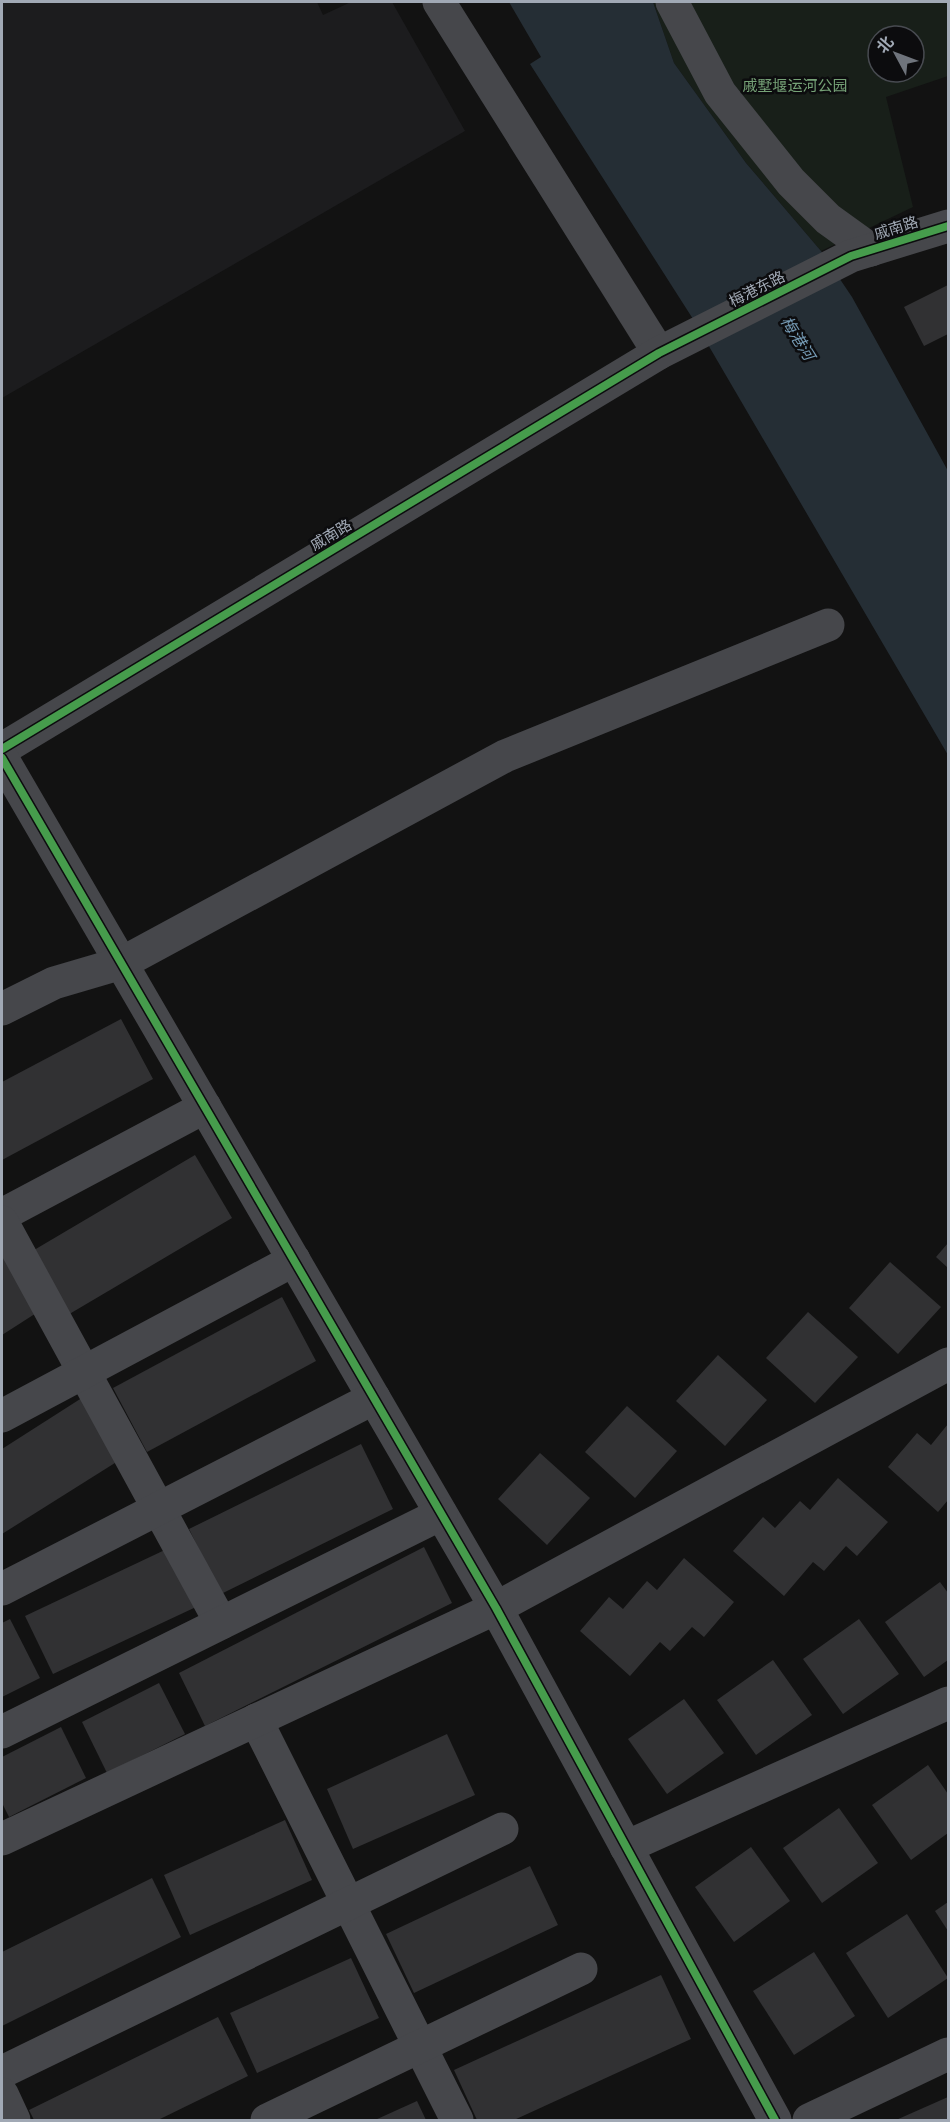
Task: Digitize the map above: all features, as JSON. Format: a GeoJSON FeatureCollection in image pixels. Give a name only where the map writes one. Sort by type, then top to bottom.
{"type":"FeatureCollection","features":[{"type":"Feature","properties":{"kind":"street"},"geometry":{"type":"LineString","coordinates":[[439,2],[668,349]]}},
{"type":"Feature","properties":{"kind":"street"},"geometry":{"type":"LineString","coordinates":[[672,2],[720,93],[791,182],[861,253]]}},
{"type":"Feature","properties":{"kind":"street","name":"戚南路"},"geometry":{"type":"LineString","coordinates":[[861,253],[948,226]]}},
{"type":"Feature","properties":{"kind":"street","name":"梅港东路"},"geometry":{"type":"LineString","coordinates":[[668,349],[861,253]]}},
{"type":"Feature","properties":{"kind":"street","name":"戚南路"},"geometry":{"type":"LineString","coordinates":[[2,749],[668,349]]}},
{"type":"Feature","properties":{"kind":"street"},"geometry":{"type":"LineString","coordinates":[[2,1009],[54,983],[122,963],[505,756],[828,625]]}},
{"type":"Feature","properties":{"kind":"street"},"geometry":{"type":"LineString","coordinates":[[2,758],[496,1608],[775,2121]]}},
{"type":"Feature","properties":{"kind":"street"},"geometry":{"type":"LineString","coordinates":[[2,1215],[205,1107]]}},
{"type":"Feature","properties":{"kind":"street"},"geometry":{"type":"LineString","coordinates":[[2,1222],[221,1623]]}},
{"type":"Feature","properties":{"kind":"street"},"geometry":{"type":"LineString","coordinates":[[2,1416],[294,1260]]}},
{"type":"Feature","properties":{"kind":"street"},"geometry":{"type":"LineString","coordinates":[[2,1839],[496,1608],[948,1364]]}},
{"type":"Feature","properties":{"kind":"street"},"geometry":{"type":"LineString","coordinates":[[2,1589],[374,1398]]}},
{"type":"Feature","properties":{"kind":"street"},"geometry":{"type":"LineString","coordinates":[[2,1732],[441,1514]]}},
{"type":"Feature","properties":{"kind":"street"},"geometry":{"type":"LineString","coordinates":[[626,1847],[948,1703]]}},
{"type":"Feature","properties":{"kind":"street"},"geometry":{"type":"LineString","coordinates":[[256,1720],[457,2121]]}},
{"type":"Feature","properties":{"kind":"street"},"geometry":{"type":"LineString","coordinates":[[2,2072],[501,1829]]}},
{"type":"Feature","properties":{"kind":"street"},"geometry":{"type":"LineString","coordinates":[[267,2121],[581,1969]]}},
{"type":"Feature","properties":{"kind":"street"},"geometry":{"type":"LineString","coordinates":[[809,2121],[948,2054]]}},
{"type":"Feature","properties":{"kind":"street"},"geometry":{"type":"LineString","coordinates":[[2,2094],[14,2121]]}},
{"type":"Feature","properties":{"kind":"shaded area"},"geometry":{"type":"Polygon","coordinates":[[[2,2],[317,2],[323,15],[351,2],[392,2],[465,131],[2,398],[2,2]]]}},
{"type":"Feature","properties":{"kind":"green space","name":"戚墅堰运河公园"},"geometry":{"type":"Polygon","coordinates":[[[653,2],[948,2],[948,76],[926,83],[926,24],[866,24],[866,84],[924,84],[886,97],[913,207],[821,251],[746,163],[674,63],[653,2]]]}},
{"type":"Feature","properties":{"kind":"water","name":"梅港河"},"geometry":{"type":"Polygon","coordinates":[[[509,2],[653,2],[674,63],[746,163],[821,251],[852,297],[948,471],[948,755],[693,319],[530,64],[541,57],[509,2]]]}},
{"type":"Feature","properties":{"kind":"building"},"geometry":{"type":"Polygon","coordinates":[[[948,285],[948,334],[924,346],[904,307],[948,285]]]}},
{"type":"Feature","properties":{"kind":"building"},"geometry":{"type":"Polygon","coordinates":[[[121,1019],[153,1079],[2,1160],[2,1082],[121,1019]]]}},
{"type":"Feature","properties":{"kind":"building"},"geometry":{"type":"Polygon","coordinates":[[[195,1155],[232,1218],[66,1316],[29,1253],[195,1155]]]}},
{"type":"Feature","properties":{"kind":"building"},"geometry":{"type":"Polygon","coordinates":[[[948,1243],[948,1268],[936,1257],[948,1243]]]}},
{"type":"Feature","properties":{"kind":"building"},"geometry":{"type":"Polygon","coordinates":[[[7,1254],[41,1310],[2,1335],[2,1258],[7,1254]]]}},
{"type":"Feature","properties":{"kind":"building"},"geometry":{"type":"Polygon","coordinates":[[[890,1262],[941,1307],[898,1354],[849,1308],[890,1262]]]}},
{"type":"Feature","properties":{"kind":"building"},"geometry":{"type":"Polygon","coordinates":[[[282,1297],[316,1361],[147,1452],[113,1388],[282,1297]]]}},
{"type":"Feature","properties":{"kind":"building"},"geometry":{"type":"Polygon","coordinates":[[[808,1312],[858,1357],[815,1403],[766,1358],[808,1312]]]}},
{"type":"Feature","properties":{"kind":"building"},"geometry":{"type":"Polygon","coordinates":[[[718,1355],[767,1400],[725,1446],[676,1401],[718,1355]]]}},
{"type":"Feature","properties":{"kind":"building"},"geometry":{"type":"Polygon","coordinates":[[[88,1394],[126,1456],[2,1534],[2,1449],[88,1394]]]}},
{"type":"Feature","properties":{"kind":"building"},"geometry":{"type":"Polygon","coordinates":[[[627,1406],[677,1451],[635,1498],[585,1452],[627,1406]]]}},
{"type":"Feature","properties":{"kind":"building"},"geometry":{"type":"Polygon","coordinates":[[[948,1424],[948,1500],[938,1512],[888,1467],[917,1433],[931,1445],[948,1424]]]}},
{"type":"Feature","properties":{"kind":"building"},"geometry":{"type":"Polygon","coordinates":[[[361,1444],[393,1509],[221,1594],[189,1529],[361,1444]]]}},
{"type":"Feature","properties":{"kind":"building"},"geometry":{"type":"Polygon","coordinates":[[[540,1453],[590,1498],[547,1545],[498,1499],[540,1453]]]}},
{"type":"Feature","properties":{"kind":"building"},"geometry":{"type":"Polygon","coordinates":[[[838,1478],[888,1522],[857,1556],[846,1546],[824,1571],[813,1562],[784,1596],[733,1551],[763,1517],[775,1528],[800,1501],[810,1510],[838,1478]]]}},
{"type":"Feature","properties":{"kind":"building"},"geometry":{"type":"Polygon","coordinates":[[[424,1547],[452,1603],[205,1726],[179,1673],[424,1547]]]}},
{"type":"Feature","properties":{"kind":"building"},"geometry":{"type":"Polygon","coordinates":[[[169,1548],[196,1607],[53,1674],[25,1616],[169,1548]]]}},
{"type":"Feature","properties":{"kind":"building"},"geometry":{"type":"Polygon","coordinates":[[[684,1558],[734,1602],[704,1637],[692,1627],[670,1651],[660,1642],[630,1676],[580,1631],[609,1597],[623,1609],[647,1581],[657,1590],[684,1558]]]}},
{"type":"Feature","properties":{"kind":"building"},"geometry":{"type":"Polygon","coordinates":[[[940,1582],[948,1593],[948,1660],[924,1677],[885,1622],[940,1582]]]}},
{"type":"Feature","properties":{"kind":"building"},"geometry":{"type":"Polygon","coordinates":[[[10,1619],[40,1678],[2,1697],[2,1623],[10,1619]]]}},
{"type":"Feature","properties":{"kind":"building"},"geometry":{"type":"Polygon","coordinates":[[[859,1619],[899,1674],[843,1714],[803,1659],[859,1619]]]}},
{"type":"Feature","properties":{"kind":"building"},"geometry":{"type":"Polygon","coordinates":[[[773,1660],[812,1715],[756,1755],[717,1700],[773,1660]]]}},
{"type":"Feature","properties":{"kind":"building"},"geometry":{"type":"Polygon","coordinates":[[[159,1683],[185,1734],[107,1773],[82,1722],[159,1683]]]}},
{"type":"Feature","properties":{"kind":"building"},"geometry":{"type":"Polygon","coordinates":[[[684,1699],[724,1753],[667,1794],[628,1739],[684,1699]]]}},
{"type":"Feature","properties":{"kind":"building"},"geometry":{"type":"Polygon","coordinates":[[[61,1727],[86,1778],[9,1817],[2,1803],[2,1757],[61,1727]]]}},
{"type":"Feature","properties":{"kind":"building"},"geometry":{"type":"Polygon","coordinates":[[[447,1734],[475,1795],[353,1849],[327,1789],[447,1734]]]}},
{"type":"Feature","properties":{"kind":"building"},"geometry":{"type":"Polygon","coordinates":[[[928,1765],[948,1794],[948,1833],[911,1860],[872,1805],[928,1765]]]}},
{"type":"Feature","properties":{"kind":"building"},"geometry":{"type":"Polygon","coordinates":[[[839,1808],[878,1863],[822,1903],[783,1848],[839,1808]]]}},
{"type":"Feature","properties":{"kind":"building"},"geometry":{"type":"Polygon","coordinates":[[[285,1820],[312,1880],[190,1935],[164,1875],[285,1820]]]}},
{"type":"Feature","properties":{"kind":"building"},"geometry":{"type":"Polygon","coordinates":[[[751,1847],[790,1901],[734,1942],[695,1887],[751,1847]]]}},
{"type":"Feature","properties":{"kind":"building"},"geometry":{"type":"Polygon","coordinates":[[[530,1866],[558,1925],[414,1993],[386,1934],[530,1866]]]}},
{"type":"Feature","properties":{"kind":"building"},"geometry":{"type":"Polygon","coordinates":[[[152,1878],[181,1937],[2,2026],[2,1952],[152,1878]]]}},
{"type":"Feature","properties":{"kind":"building"},"geometry":{"type":"Polygon","coordinates":[[[948,1902],[948,1931],[935,1911],[948,1902]]]}},
{"type":"Feature","properties":{"kind":"building"},"geometry":{"type":"Polygon","coordinates":[[[907,1914],[948,1978],[888,2018],[846,1953],[907,1914]]]}},
{"type":"Feature","properties":{"kind":"building"},"geometry":{"type":"Polygon","coordinates":[[[814,1952],[855,2016],[794,2055],[753,1991],[814,1952]]]}},
{"type":"Feature","properties":{"kind":"building"},"geometry":{"type":"Polygon","coordinates":[[[351,1958],[379,2018],[257,2073],[230,2013],[351,1958]]]}},
{"type":"Feature","properties":{"kind":"building"},"geometry":{"type":"Polygon","coordinates":[[[661,1975],[691,2039],[514,2120],[477,2120],[454,2070],[661,1975]]]}},
{"type":"Feature","properties":{"kind":"building"},"geometry":{"type":"Polygon","coordinates":[[[218,2017],[248,2076],[158,2120],[34,2120],[29,2110],[218,2017]]]}},
{"type":"Feature","properties":{"kind":"building"},"geometry":{"type":"Polygon","coordinates":[[[948,2097],[948,2120],[896,2120],[948,2097]]]}},
{"type":"Feature","properties":{"kind":"building"},"geometry":{"type":"Polygon","coordinates":[[[417,2101],[426,2120],[375,2120],[417,2101]]]}},
{"type":"Feature","properties":{"kind":"cycle path"},"geometry":{"type":"LineString","coordinates":[[2,749],[659,353],[851,256],[948,226]]}},
{"type":"Feature","properties":{"kind":"cycle path"},"geometry":{"type":"LineString","coordinates":[[2,758],[496,1608],[775,2120]]}}]}
